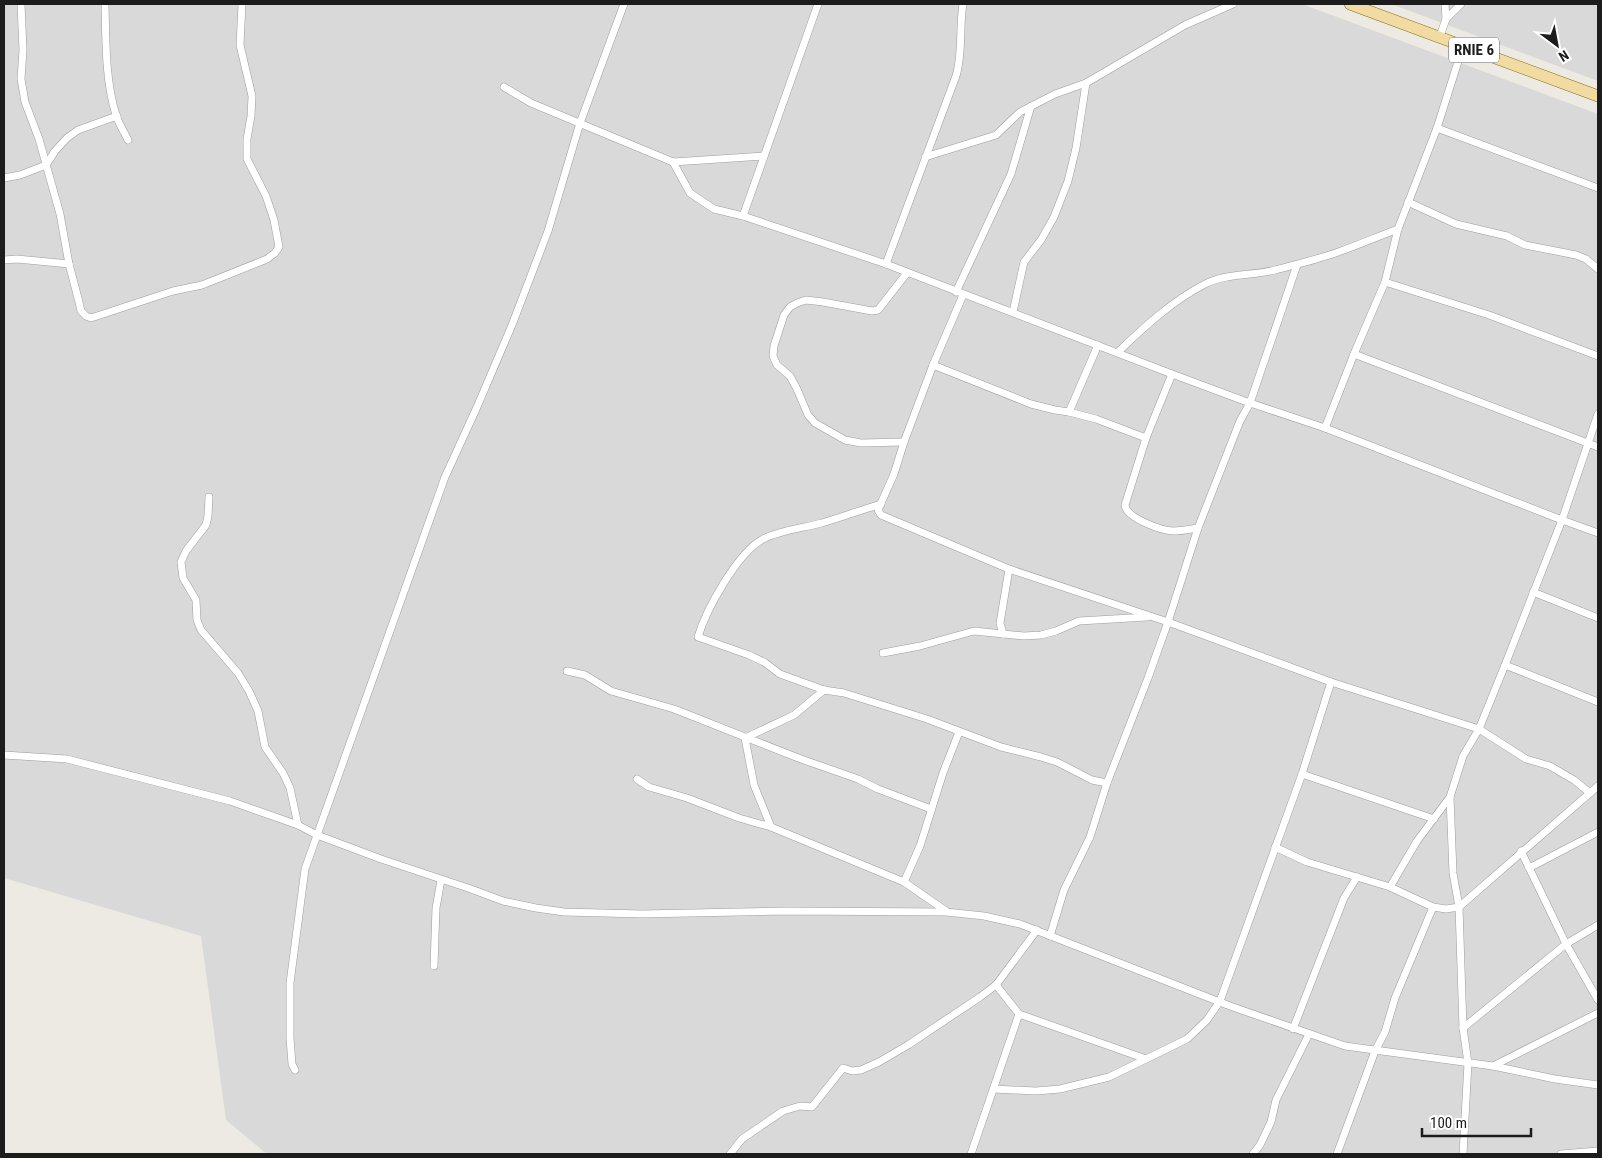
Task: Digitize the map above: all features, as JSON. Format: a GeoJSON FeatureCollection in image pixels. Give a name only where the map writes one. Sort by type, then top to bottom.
{"type":"FeatureCollection","features":[{"type":"Feature","properties":{"kind":"main road","name":"RNIE 6"},"geometry":{"type":"LineString","coordinates":[[1350,4],[1374,8],[1463,46],[1598,96]]}},
{"type":"Feature","properties":{"kind":"street"},"geometry":{"type":"LineString","coordinates":[[21,4],[23,50],[21,79],[25,102],[60,214],[69,264],[82,311],[91,318],[173,291],[202,284],[276,254],[279,247],[274,220],[266,196],[247,159],[247,139],[252,96],[240,45],[242,4]]}},
{"type":"Feature","properties":{"kind":"street"},"geometry":{"type":"LineString","coordinates":[[105,4],[106,54],[110,90],[116,116],[128,140]]}},
{"type":"Feature","properties":{"kind":"street"},"geometry":{"type":"LineString","coordinates":[[295,1070],[292,1064],[290,1038],[290,983],[305,869],[445,477],[512,325],[548,231],[580,123],[624,4]]}},
{"type":"Feature","properties":{"kind":"street"},"geometry":{"type":"LineString","coordinates":[[743,216],[818,4]]}},
{"type":"Feature","properties":{"kind":"street"},"geometry":{"type":"LineString","coordinates":[[886,264],[959,64],[963,4]]}},
{"type":"Feature","properties":{"kind":"street"},"geometry":{"type":"LineString","coordinates":[[925,157],[996,135],[1020,112],[1086,83],[1185,25],[1234,4]]}},
{"type":"Feature","properties":{"kind":"street"},"geometry":{"type":"LineString","coordinates":[[1440,36],[1446,19],[1445,4]]}},
{"type":"Feature","properties":{"kind":"street"},"geometry":{"type":"LineString","coordinates":[[1446,19],[1461,4]]}},
{"type":"Feature","properties":{"kind":"street"},"geometry":{"type":"LineString","coordinates":[[1325,428],[1385,282],[1398,229],[1437,128],[1463,46]]}},
{"type":"Feature","properties":{"kind":"street"},"geometry":{"type":"LineString","coordinates":[[1013,312],[1024,262],[1046,232],[1068,181],[1076,148],[1086,83]]}},
{"type":"Feature","properties":{"kind":"street"},"geometry":{"type":"LineString","coordinates":[[504,87],[531,103],[674,162],[764,156]]}},
{"type":"Feature","properties":{"kind":"street"},"geometry":{"type":"LineString","coordinates":[[1031,106],[1011,174],[959,293],[894,474],[878,510],[881,516],[1009,568],[1168,622],[1331,682],[1479,729],[1526,759],[1550,766],[1574,780],[1590,793]]}},
{"type":"Feature","properties":{"kind":"street"},"geometry":{"type":"LineString","coordinates":[[4,178],[20,175],[46,165],[67,138],[78,130],[116,116]]}},
{"type":"Feature","properties":{"kind":"street"},"geometry":{"type":"LineString","coordinates":[[1437,128],[1598,188]]}},
{"type":"Feature","properties":{"kind":"street"},"geometry":{"type":"LineString","coordinates":[[674,162],[690,193],[714,209],[743,216],[886,264],[907,274],[1013,312],[1250,403],[1325,428],[1598,533]]}},
{"type":"Feature","properties":{"kind":"street"},"geometry":{"type":"LineString","coordinates":[[1408,202],[1456,224],[1507,236],[1525,245],[1576,255],[1586,259],[1598,269]]}},
{"type":"Feature","properties":{"kind":"street"},"geometry":{"type":"LineString","coordinates":[[1118,352],[1145,326],[1182,298],[1205,284],[1220,278],[1258,274],[1341,252],[1398,229]]}},
{"type":"Feature","properties":{"kind":"street"},"geometry":{"type":"LineString","coordinates":[[4,260],[17,259],[69,264]]}},
{"type":"Feature","properties":{"kind":"street"},"geometry":{"type":"LineString","coordinates":[[1050,936],[1064,890],[1090,836],[1107,783],[1168,622],[1198,528],[1240,421],[1250,403],[1297,264]]}},
{"type":"Feature","properties":{"kind":"street"},"geometry":{"type":"LineString","coordinates":[[904,442],[862,443],[845,440],[815,423],[808,415],[794,382],[777,365],[773,356],[784,315],[790,307],[806,300],[872,311],[878,310],[907,274]]}},
{"type":"Feature","properties":{"kind":"street"},"geometry":{"type":"LineString","coordinates":[[1385,282],[1489,314],[1598,356]]}},
{"type":"Feature","properties":{"kind":"street"},"geometry":{"type":"LineString","coordinates":[[1069,412],[1098,345]]}},
{"type":"Feature","properties":{"kind":"street"},"geometry":{"type":"LineString","coordinates":[[1354,354],[1598,447]]}},
{"type":"Feature","properties":{"kind":"street"},"geometry":{"type":"LineString","coordinates":[[933,365],[1031,404],[1069,412],[1146,438]]}},
{"type":"Feature","properties":{"kind":"street"},"geometry":{"type":"LineString","coordinates":[[1172,374],[1146,438],[1125,510],[1131,516],[1162,529],[1173,531],[1198,528]]}},
{"type":"Feature","properties":{"kind":"street"},"geometry":{"type":"LineString","coordinates":[[1390,887],[1417,841],[1450,797],[1463,756],[1479,729],[1506,665],[1590,444],[1598,414]]}},
{"type":"Feature","properties":{"kind":"street"},"geometry":{"type":"LineString","coordinates":[[209,497],[206,525],[186,551],[181,562],[183,578],[196,600],[197,620],[201,630],[238,673],[249,691],[258,711],[265,747],[283,773],[290,788],[298,825]]}},
{"type":"Feature","properties":{"kind":"street"},"geometry":{"type":"LineString","coordinates":[[881,504],[824,522],[774,534],[761,540],[734,567],[702,622],[698,637],[749,654],[780,674],[824,690],[844,693],[946,725],[959,732],[1001,747],[1049,759],[1092,780],[1107,783]]}},
{"type":"Feature","properties":{"kind":"street"},"geometry":{"type":"LineString","coordinates":[[1003,634],[1000,623],[1009,568]]}},
{"type":"Feature","properties":{"kind":"street"},"geometry":{"type":"LineString","coordinates":[[1533,592],[1598,618]]}},
{"type":"Feature","properties":{"kind":"street"},"geometry":{"type":"LineString","coordinates":[[883,653],[920,646],[974,631],[1024,636],[1041,635],[1056,631],[1078,621],[1152,617]]}},
{"type":"Feature","properties":{"kind":"street"},"geometry":{"type":"LineString","coordinates":[[1506,665],[1598,702]]}},
{"type":"Feature","properties":{"kind":"street"},"geometry":{"type":"LineString","coordinates":[[567,671],[585,675],[611,691],[674,710],[801,759],[849,775],[878,789],[931,809]]}},
{"type":"Feature","properties":{"kind":"street"},"geometry":{"type":"LineString","coordinates":[[994,1090],[1036,1091],[1088,1083],[1126,1070],[1146,1058],[1187,1039],[1207,1020],[1220,1001],[1302,774],[1331,682]]}},
{"type":"Feature","properties":{"kind":"street"},"geometry":{"type":"LineString","coordinates":[[745,738],[794,715],[824,690]]}},
{"type":"Feature","properties":{"kind":"street"},"geometry":{"type":"LineString","coordinates":[[904,882],[920,846],[942,773],[959,732]]}},
{"type":"Feature","properties":{"kind":"street"},"geometry":{"type":"LineString","coordinates":[[745,738],[754,785],[771,827]]}},
{"type":"Feature","properties":{"kind":"street"},"geometry":{"type":"LineString","coordinates":[[4,755],[48,757],[91,764],[230,801],[298,825],[317,835],[441,880],[471,888],[503,901],[564,912],[642,914],[946,912],[993,918],[1037,930],[1220,1001],[1345,1046],[1493,1066],[1555,1079],[1598,1085]]}},
{"type":"Feature","properties":{"kind":"street"},"geometry":{"type":"LineString","coordinates":[[1302,774],[1434,819]]}},
{"type":"Feature","properties":{"kind":"street"},"geometry":{"type":"LineString","coordinates":[[637,779],[649,786],[739,818],[771,827],[904,882],[946,912]]}},
{"type":"Feature","properties":{"kind":"street"},"geometry":{"type":"LineString","coordinates":[[1275,848],[1307,862],[1390,887],[1433,907],[1446,909],[1459,906],[1598,786]]}},
{"type":"Feature","properties":{"kind":"street"},"geometry":{"type":"LineString","coordinates":[[1450,797],[1453,873],[1459,906],[1463,1028],[1468,1063],[1463,1154]]}},
{"type":"Feature","properties":{"kind":"street"},"geometry":{"type":"LineString","coordinates":[[1529,868],[1598,832]]}},
{"type":"Feature","properties":{"kind":"street"},"geometry":{"type":"LineString","coordinates":[[1521,851],[1566,944],[1598,1000]]}},
{"type":"Feature","properties":{"kind":"street"},"geometry":{"type":"LineString","coordinates":[[1292,1028],[1344,898],[1356,877]]}},
{"type":"Feature","properties":{"kind":"street"},"geometry":{"type":"LineString","coordinates":[[434,966],[436,908],[441,880]]}},
{"type":"Feature","properties":{"kind":"street"},"geometry":{"type":"LineString","coordinates":[[1337,1154],[1375,1051],[1385,1032],[1395,998],[1433,907]]}},
{"type":"Feature","properties":{"kind":"street"},"geometry":{"type":"LineString","coordinates":[[1463,1028],[1566,944],[1598,926]]}},
{"type":"Feature","properties":{"kind":"street"},"geometry":{"type":"LineString","coordinates":[[730,1154],[742,1139],[783,1111],[800,1106],[812,1107],[843,1068],[852,1071],[861,1070],[879,1062],[908,1045],[996,985],[1037,930]]}},
{"type":"Feature","properties":{"kind":"street"},"geometry":{"type":"LineString","coordinates":[[996,985],[1019,1014],[1146,1058]]}},
{"type":"Feature","properties":{"kind":"street"},"geometry":{"type":"LineString","coordinates":[[1493,1066],[1598,1013]]}},
{"type":"Feature","properties":{"kind":"street"},"geometry":{"type":"LineString","coordinates":[[971,1154],[1019,1014]]}},
{"type":"Feature","properties":{"kind":"street"},"geometry":{"type":"LineString","coordinates":[[1253,1154],[1272,1122],[1276,1100],[1309,1034]]}},
{"type":"Feature","properties":{"kind":"street"},"geometry":{"type":"LineString","coordinates":[[1561,1154],[1598,1151]]}},
{"type":"Feature","properties":{"kind":"shaded area"},"geometry":{"type":"Polygon","coordinates":[[[4,4],[1302,4],[1598,114],[1598,1154],[267,1154],[226,1120],[201,936],[4,878],[4,4]]]}},
{"type":"Feature","properties":{"kind":"shaded area"},"geometry":{"type":"Polygon","coordinates":[[[1391,4],[1598,4],[1598,81],[1391,4]]]}}]}
